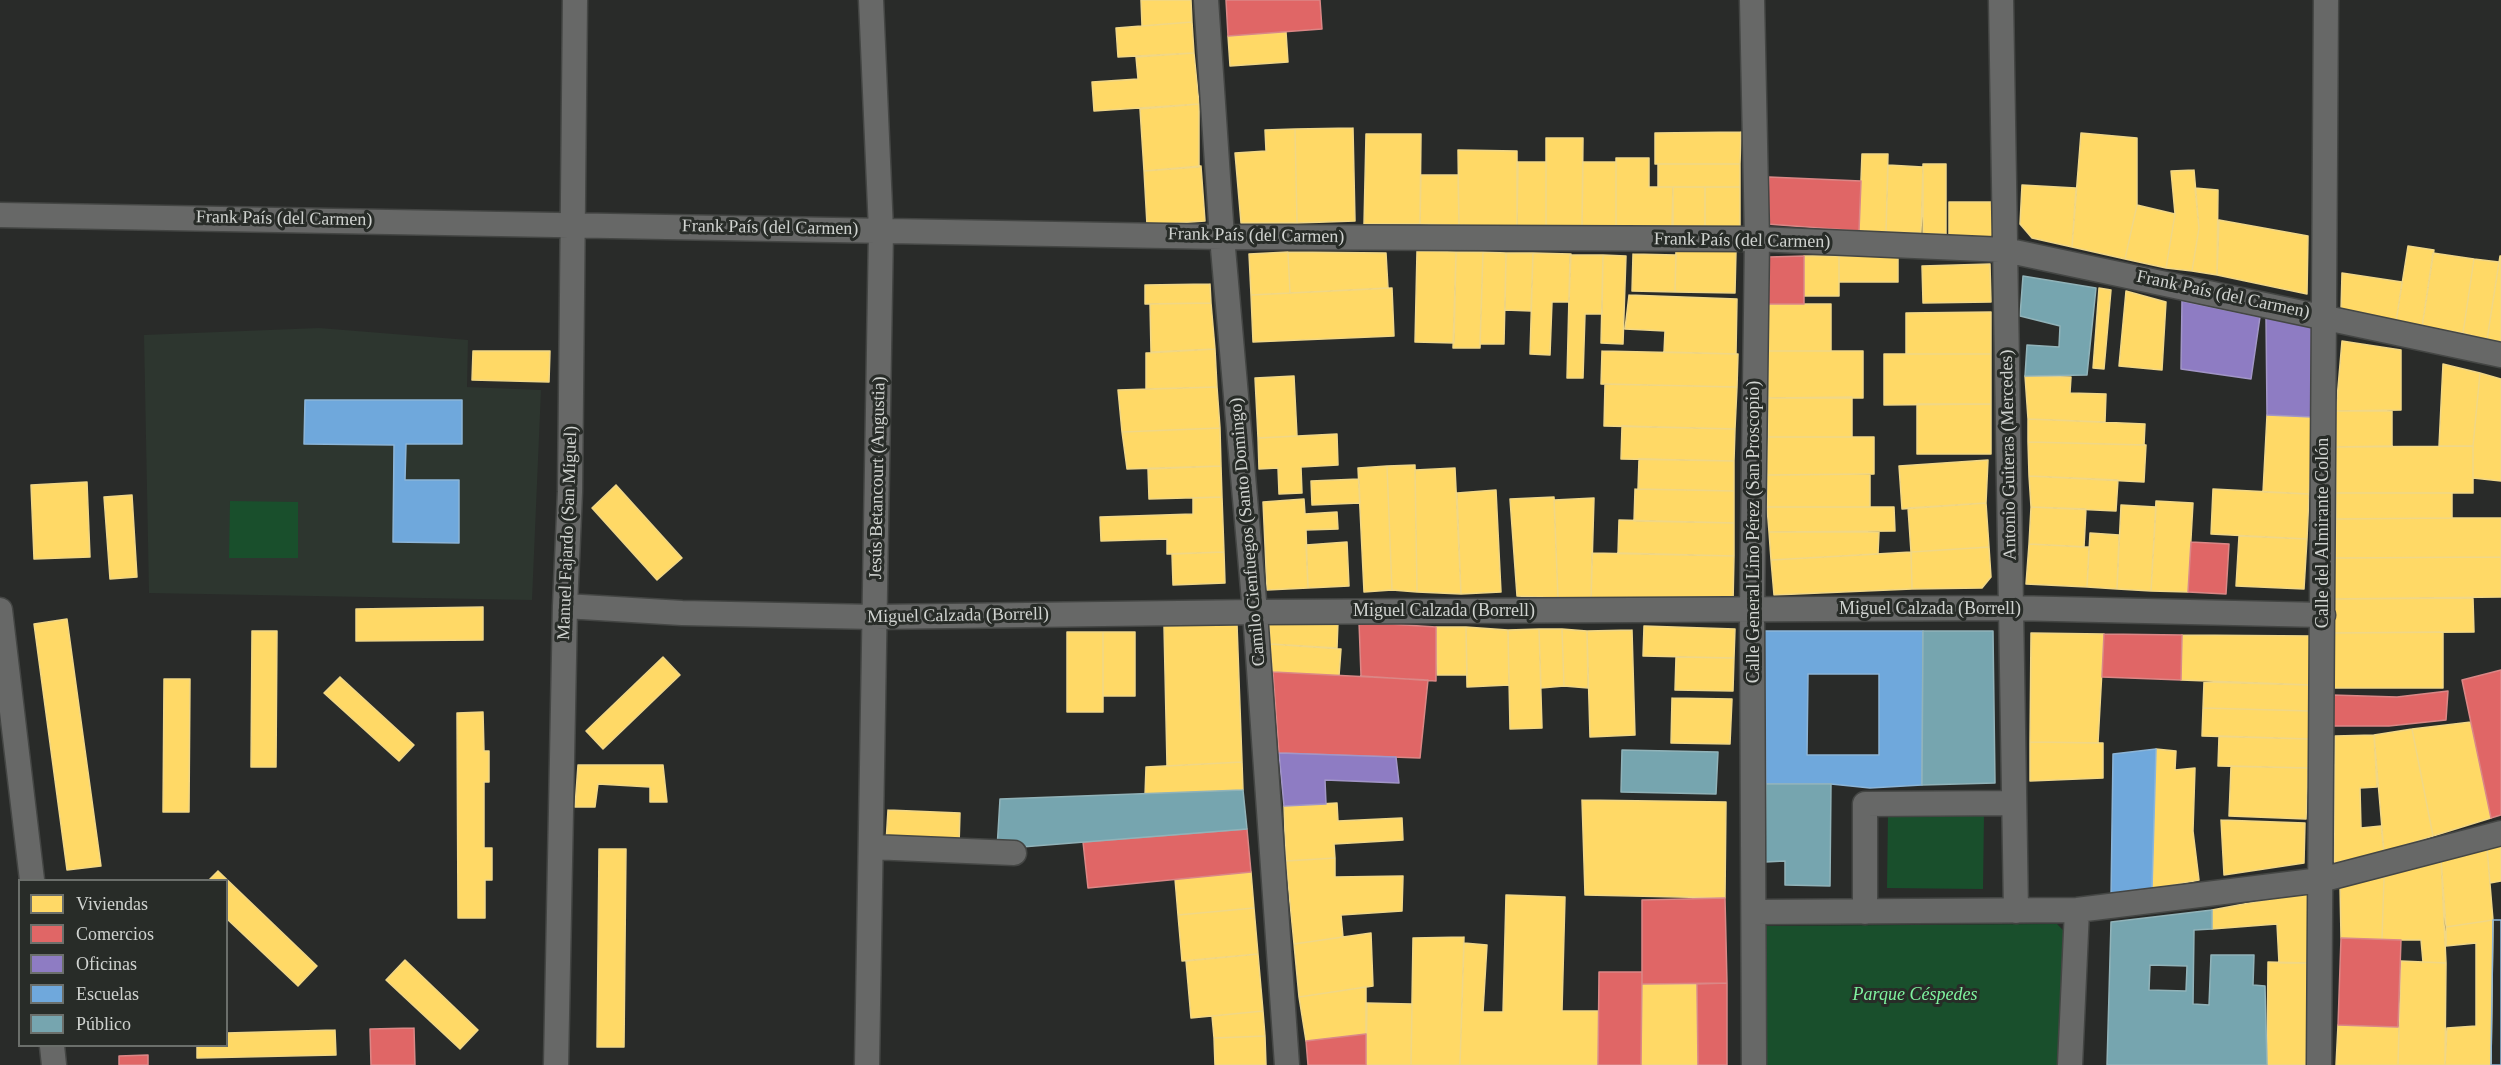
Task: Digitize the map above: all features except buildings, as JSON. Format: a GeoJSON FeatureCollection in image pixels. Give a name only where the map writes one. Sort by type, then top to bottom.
{"type":"FeatureCollection","features":[{"type":"Feature","properties":{"kind":"street","name":"Manuel Fajardo (San Miguel)"},"geometry":{"type":"LineString","coordinates":[[556,1065],[570,492],[575,0]]}},
{"type":"Feature","properties":{"kind":"street","name":"Jesús Betancourt (Angustia)"},"geometry":{"type":"LineString","coordinates":[[867,1065],[882,230],[871,0]]}},
{"type":"Feature","properties":{"kind":"street","name":"Camilo Cienfuegos (Santo Domingo)"},"geometry":{"type":"LineString","coordinates":[[1206,0],[1222,237],[1255,612],[1287,1065]]}},
{"type":"Feature","properties":{"kind":"street","name":"Calle General Lino Pérez (San Proscopio)"},"geometry":{"type":"LineString","coordinates":[[1752,0],[1757,239],[1752,610],[1754,1065]]}},
{"type":"Feature","properties":{"kind":"street","name":"Antonio Guiteras (Mercedes)"},"geometry":{"type":"LineString","coordinates":[[2001,0],[2016,911]]}},
{"type":"Feature","properties":{"kind":"street","name":"Calle del Almirante Colón"},"geometry":{"type":"LineString","coordinates":[[2319,1065],[2326,0]]}},
{"type":"Feature","properties":{"kind":"street","name":"Frank País (del Carmen)"},"geometry":{"type":"LineString","coordinates":[[0,215],[1222,237],[1757,239],[2005,250],[2501,355]]}},
{"type":"Feature","properties":{"kind":"street","name":"Miguel Calzada (Borrell)"},"geometry":{"type":"LineString","coordinates":[[566,606],[682,613],[876,617],[1255,612],[2011,608],[2323,615]]}},
{"type":"Feature","properties":{"kind":"street"},"geometry":{"type":"LineString","coordinates":[[0,610],[32,879]]}},
{"type":"Feature","properties":{"kind":"street"},"geometry":{"type":"LineString","coordinates":[[1865,912],[1865,804],[2014,803]]}},
{"type":"Feature","properties":{"kind":"street"},"geometry":{"type":"LineString","coordinates":[[1754,912],[2077,910],[2321,880],[2501,833]]}},
{"type":"Feature","properties":{"kind":"street"},"geometry":{"type":"LineString","coordinates":[[871,847],[1014,853]]}},
{"type":"Feature","properties":{"kind":"street"},"geometry":{"type":"LineString","coordinates":[[2070,1065],[2077,910]]}},
{"type":"Feature","properties":{"kind":"street"},"geometry":{"type":"LineString","coordinates":[[52,1047],[54,1065]]}},
{"type":"Feature","properties":{"kind":"shaded area"},"geometry":{"type":"Polygon","coordinates":[[[319,328],[468,340],[467,387],[541,390],[532,600],[149,593],[144,335],[319,328]]]}},
{"type":"Feature","properties":{"kind":"green space"},"geometry":{"type":"Polygon","coordinates":[[[230,501],[298,502],[298,558],[229,558],[230,501]]]}},
{"type":"Feature","properties":{"kind":"green space"},"geometry":{"type":"Polygon","coordinates":[[[1888,812],[1984,813],[1983,889],[1887,888],[1888,812]]]}},
{"type":"Feature","properties":{"kind":"green space","name":"Parque Céspedes"},"geometry":{"type":"Polygon","coordinates":[[[2057,924],[2064,931],[2059,1065],[1766,1065],[1766,926],[2057,924]]]}}]}
